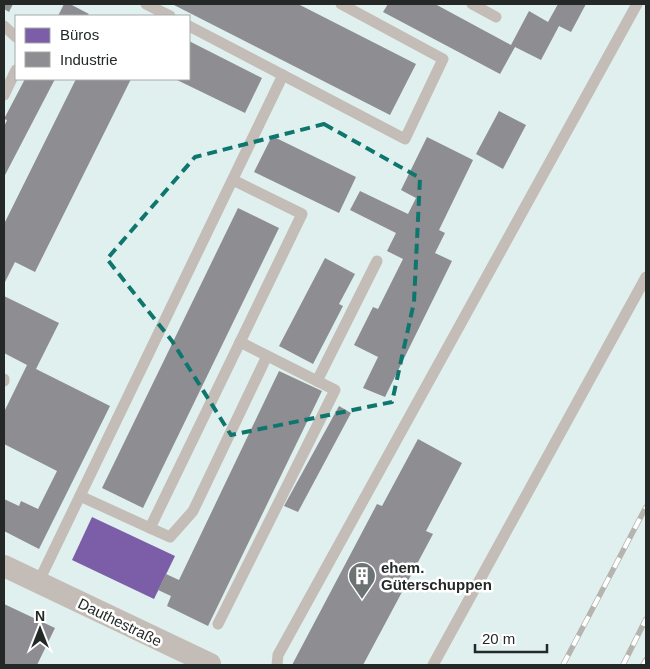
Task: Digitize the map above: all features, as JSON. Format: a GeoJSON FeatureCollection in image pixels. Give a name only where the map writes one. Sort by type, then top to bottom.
{"type":"FeatureCollection","features":[{"type":"Feature","properties":{"kind":"street","name":"Dauthestraße"},"geometry":{"type":"LineString","coordinates":[[4,566],[210,664]]}},
{"type":"Feature","properties":{"kind":"lane"},"geometry":{"type":"LineString","coordinates":[[146,4],[168,15]]}},
{"type":"Feature","properties":{"kind":"lane"},"geometry":{"type":"LineString","coordinates":[[190,27],[405,139],[443,60],[341,4]]}},
{"type":"Feature","properties":{"kind":"lane"},"geometry":{"type":"LineString","coordinates":[[472,4],[496,17]]}},
{"type":"Feature","properties":{"kind":"lane"},"geometry":{"type":"LineString","coordinates":[[277,665],[278,655],[637,4]]}},
{"type":"Feature","properties":{"kind":"lane"},"geometry":{"type":"LineString","coordinates":[[4,26],[15,36]]}},
{"type":"Feature","properties":{"kind":"lane"},"geometry":{"type":"LineString","coordinates":[[4,95],[15,72]]}},
{"type":"Feature","properties":{"kind":"lane"},"geometry":{"type":"LineString","coordinates":[[38,582],[284,75]]}},
{"type":"Feature","properties":{"kind":"lane"},"geometry":{"type":"LineString","coordinates":[[150,528],[302,214],[232,180]]}},
{"type":"Feature","properties":{"kind":"lane"},"geometry":{"type":"LineString","coordinates":[[317,381],[377,261]]}},
{"type":"Feature","properties":{"kind":"lane"},"geometry":{"type":"LineString","coordinates":[[433,665],[646,277]]}},
{"type":"Feature","properties":{"kind":"lane"},"geometry":{"type":"LineString","coordinates":[[218,624],[335,390],[240,342]]}},
{"type":"Feature","properties":{"kind":"lane"},"geometry":{"type":"LineString","coordinates":[[80,496],[170,537],[193,511],[267,356]]}},
{"type":"Feature","properties":{"kind":"highlighted area"},"geometry":{"type":"Polygon","coordinates":[[[324,124],[420,178],[414,302],[392,402],[231,435],[172,341],[107,259],[195,157],[324,124]]]}},
{"type":"Feature","properties":{"kind":"shaded area"},"geometry":{"type":"Polygon","coordinates":[[[4,4],[646,4],[646,665],[4,665],[4,4]]]}},
{"type":"Feature","properties":{"kind":"building: Büros"},"geometry":{"type":"Polygon","coordinates":[[[92,517],[175,556],[154,599],[72,560],[92,517]]]}},
{"type":"Feature","properties":{"kind":"building: Industrie"},"geometry":{"type":"Polygon","coordinates":[[[4,4],[13,4],[9,12],[4,9],[4,4]]]}},
{"type":"Feature","properties":{"kind":"building: Industrie"},"geometry":{"type":"Polygon","coordinates":[[[64,4],[70,4],[89,14],[88,15],[58,15],[64,4]]]}},
{"type":"Feature","properties":{"kind":"building: Industrie"},"geometry":{"type":"Polygon","coordinates":[[[172,4],[298,4],[416,64],[390,115],[172,4]]]}},
{"type":"Feature","properties":{"kind":"building: Industrie"},"geometry":{"type":"Polygon","coordinates":[[[388,4],[435,4],[511,45],[529,11],[548,22],[558,4],[586,4],[571,32],[559,26],[541,60],[515,47],[500,74],[383,12],[388,4]]]}},
{"type":"Feature","properties":{"kind":"building: Industrie"},"geometry":{"type":"Polygon","coordinates":[[[190,42],[262,78],[245,113],[177,80],[190,80],[190,42]]]}},
{"type":"Feature","properties":{"kind":"building: Industrie"},"geometry":{"type":"Polygon","coordinates":[[[24,80],[54,80],[4,177],[4,127],[7,120],[4,119],[24,80]]]}},
{"type":"Feature","properties":{"kind":"building: Industrie"},"geometry":{"type":"Polygon","coordinates":[[[76,80],[131,80],[35,272],[15,262],[4,284],[4,224],[76,80]]]}},
{"type":"Feature","properties":{"kind":"building: Industrie"},"geometry":{"type":"Polygon","coordinates":[[[499,111],[526,125],[503,169],[476,154],[499,111]]]}},
{"type":"Feature","properties":{"kind":"building: Industrie"},"geometry":{"type":"Polygon","coordinates":[[[272,136],[356,177],[339,213],[254,172],[272,136]]]}},
{"type":"Feature","properties":{"kind":"building: Industrie"},"geometry":{"type":"Polygon","coordinates":[[[427,137],[473,160],[439,230],[445,233],[435,253],[452,261],[385,397],[363,388],[378,357],[354,345],[373,307],[378,309],[403,259],[387,251],[396,233],[350,210],[360,191],[408,214],[416,198],[401,190],[427,137]]]}},
{"type":"Feature","properties":{"kind":"building: Industrie"},"geometry":{"type":"Polygon","coordinates":[[[238,208],[279,228],[143,508],[102,488],[238,208]]]}},
{"type":"Feature","properties":{"kind":"building: Industrie"},"geometry":{"type":"Polygon","coordinates":[[[325,258],[355,274],[339,304],[343,306],[313,364],[279,346],[325,258]]]}},
{"type":"Feature","properties":{"kind":"building: Industrie"},"geometry":{"type":"Polygon","coordinates":[[[4,296],[59,323],[36,369],[110,406],[39,549],[4,531],[4,499],[19,506],[21,501],[38,509],[57,471],[4,444],[4,412],[27,365],[4,353],[4,296]]]}},
{"type":"Feature","properties":{"kind":"building: Industrie"},"geometry":{"type":"Polygon","coordinates":[[[279,371],[322,391],[208,626],[167,606],[171,596],[158,590],[166,574],[179,580],[279,371]]]}},
{"type":"Feature","properties":{"kind":"building: Industrie"},"geometry":{"type":"Polygon","coordinates":[[[339,406],[351,413],[298,512],[284,506],[339,406]]]}},
{"type":"Feature","properties":{"kind":"building: Industrie","name":"ehem. Güterschuppen"},"geometry":{"type":"Polygon","coordinates":[[[418,439],[462,463],[426,531],[433,534],[363,665],[292,665],[377,504],[382,506],[418,439]]]}},
{"type":"Feature","properties":{"kind":"building: Industrie"},"geometry":{"type":"Polygon","coordinates":[[[4,604],[55,628],[37,665],[4,665],[4,604]]]}},
{"type":"Feature","properties":{"kind":"railway"},"geometry":{"type":"LineString","coordinates":[[563,665],[646,507]]}},
{"type":"Feature","properties":{"kind":"railway"},"geometry":{"type":"LineString","coordinates":[[623,665],[646,619]]}},
{"type":"Feature","properties":{"kind":"railway"},"geometry":{"type":"LineString","coordinates":[[643,665],[646,660]]}},
{"type":"Feature","properties":{"kind":"place","name":"ehem. Güterschuppen"},"geometry":{"type":"Point","coordinates":[362,600]}}]}
